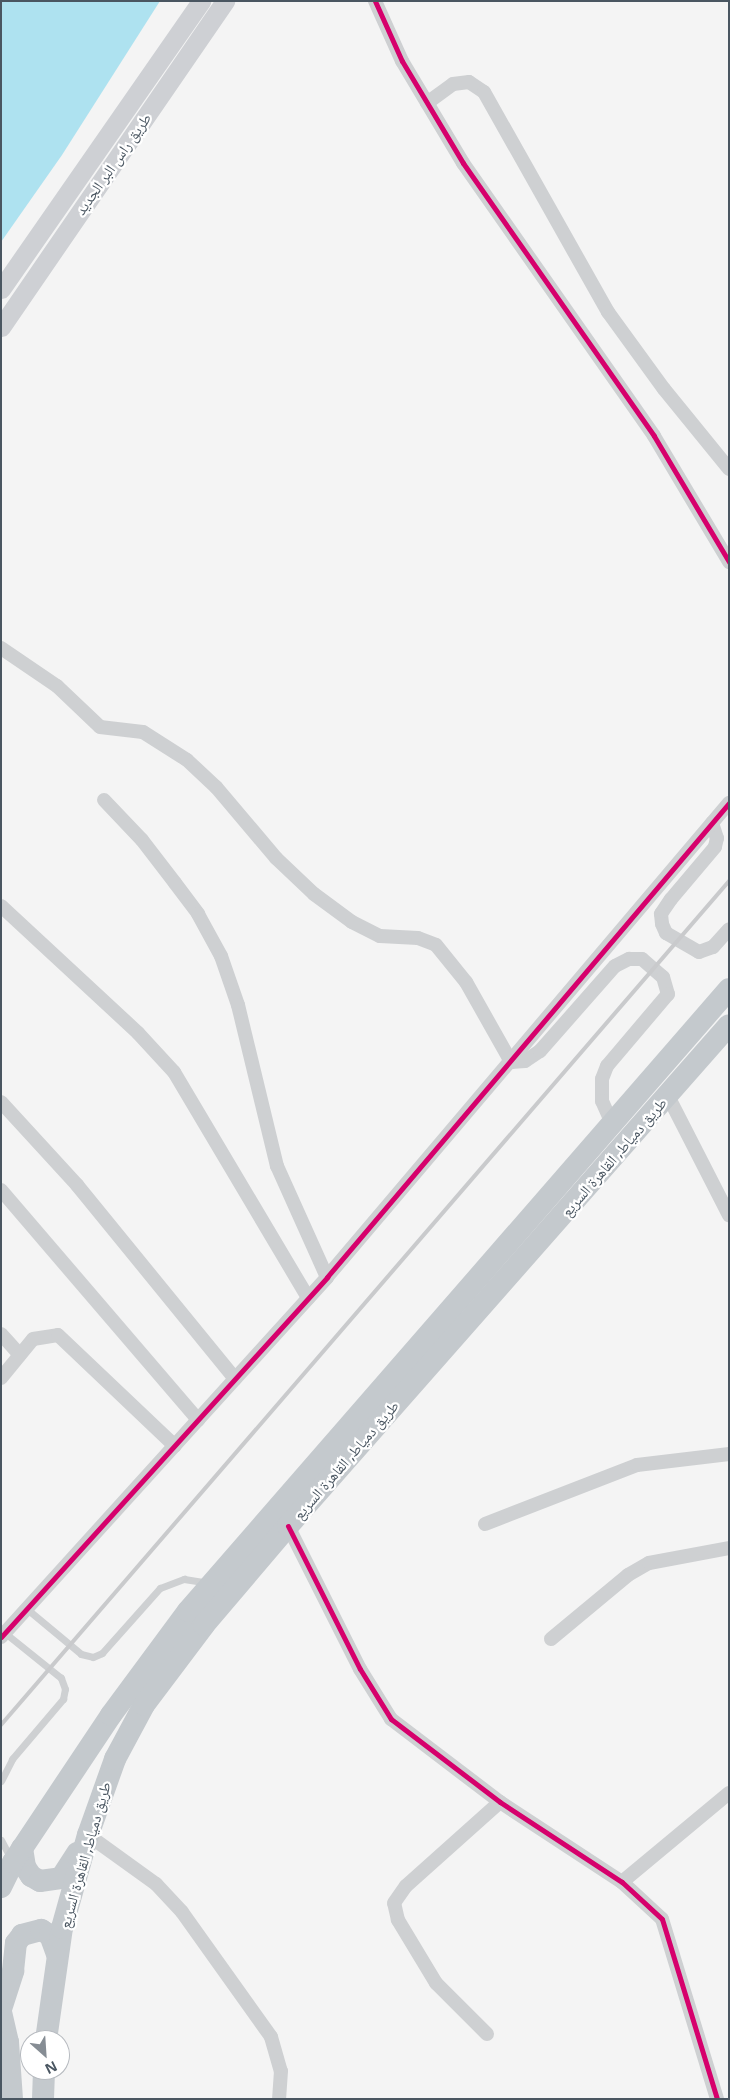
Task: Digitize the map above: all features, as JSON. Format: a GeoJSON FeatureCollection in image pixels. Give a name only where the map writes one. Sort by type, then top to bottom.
{"type":"FeatureCollection","features":[{"type":"Feature","properties":{"kind":"highway","name":"طريق دمياط, القاهرة السريع"},"geometry":{"type":"LineString","coordinates":[[8,1863],[128,1690],[211,1584],[729,989]]}},
{"type":"Feature","properties":{"kind":"highway","name":"طريق دمياط, القاهرة السريع"},"geometry":{"type":"LineString","coordinates":[[47,2030],[57,1954],[88,1835],[112,1767],[144,1705],[204,1624],[288,1526],[729,1025]]}},
{"type":"Feature","properties":{"kind":"highway"},"geometry":{"type":"LineString","coordinates":[[8,1863],[25,1867],[31,1876],[51,1882],[61,1878],[88,1835]]}},
{"type":"Feature","properties":{"kind":"highway"},"geometry":{"type":"LineString","coordinates":[[12,2099],[1,2011],[13,1971],[16,1943],[22,1935],[41,1930],[50,1935],[57,1954]]}},
{"type":"Feature","properties":{"kind":"highway"},"geometry":{"type":"LineString","coordinates":[[43,2099],[44,2080]]}},
{"type":"Feature","properties":{"kind":"main road","name":"طريق راس البر الجديد"},"geometry":{"type":"LineString","coordinates":[[1,289],[201,1]]}},
{"type":"Feature","properties":{"kind":"main road","name":"طريق راس البر الجديد"},"geometry":{"type":"LineString","coordinates":[[1,327],[225,1]]}},
{"type":"Feature","properties":{"kind":"street"},"geometry":{"type":"LineString","coordinates":[[375,1],[402,62],[507,230],[654,436],[729,562]]}},
{"type":"Feature","properties":{"kind":"street"},"geometry":{"type":"LineString","coordinates":[[427,103],[453,84],[469,82],[484,92],[608,312],[664,389],[729,469]]}},
{"type":"Feature","properties":{"kind":"street"},"geometry":{"type":"LineString","coordinates":[[1,648],[57,686],[100,727],[143,732],[187,760],[216,787],[289,870],[352,922],[380,936],[418,938],[436,945],[466,982],[512,1062]]}},
{"type":"Feature","properties":{"kind":"street"},"geometry":{"type":"LineString","coordinates":[[104,800],[142,840],[175,883],[198,914],[221,956],[238,1005],[277,1166],[327,1277]]}},
{"type":"Feature","properties":{"kind":"street"},"geometry":{"type":"LineString","coordinates":[[3,1635],[327,1277],[512,1062],[599,952],[729,803]]}},
{"type":"Feature","properties":{"kind":"street"},"geometry":{"type":"LineString","coordinates":[[712,823],[717,838],[715,847],[671,899],[661,914],[662,924],[666,933],[699,952],[713,947],[729,929]]}},
{"type":"Feature","properties":{"kind":"street"},"geometry":{"type":"LineString","coordinates":[[1,906],[138,1033],[174,1072],[308,1298]]}},
{"type":"Feature","properties":{"kind":"street"},"geometry":{"type":"LineString","coordinates":[[512,1062],[525,1061],[540,1051],[615,966],[629,959],[642,959],[664,977],[668,994],[607,1066],[602,1079],[602,1101],[612,1123]]}},
{"type":"Feature","properties":{"kind":"street"},"geometry":{"type":"LineString","coordinates":[[668,1096],[729,1215]]}},
{"type":"Feature","properties":{"kind":"street"},"geometry":{"type":"LineString","coordinates":[[1,1102],[77,1185],[235,1379]]}},
{"type":"Feature","properties":{"kind":"street"},"geometry":{"type":"LineString","coordinates":[[1,1190],[198,1420]]}},
{"type":"Feature","properties":{"kind":"street"},"geometry":{"type":"LineString","coordinates":[[1,1334],[20,1355]]}},
{"type":"Feature","properties":{"kind":"street"},"geometry":{"type":"LineString","coordinates":[[1,1378],[33,1339],[58,1334],[175,1446]]}},
{"type":"Feature","properties":{"kind":"street"},"geometry":{"type":"LineString","coordinates":[[485,1524],[636,1465],[729,1454]]}},
{"type":"Feature","properties":{"kind":"street"},"geometry":{"type":"LineString","coordinates":[[288,1526],[360,1669],[391,1719],[500,1802],[622,1882],[653,1908],[667,1929],[712,2097]]}},
{"type":"Feature","properties":{"kind":"street"},"geometry":{"type":"LineString","coordinates":[[552,1638],[628,1576],[649,1563],[729,1548]]}},
{"type":"Feature","properties":{"kind":"street"},"geometry":{"type":"LineString","coordinates":[[622,1882],[729,1793]]}},
{"type":"Feature","properties":{"kind":"street"},"geometry":{"type":"LineString","coordinates":[[487,2034],[436,1983],[398,1920],[394,1903],[406,1886],[452,1848],[500,1802]]}},
{"type":"Feature","properties":{"kind":"street"},"geometry":{"type":"LineString","coordinates":[[88,1835],[156,1884],[182,1912],[271,2036],[282,2071],[279,2099]]}},
{"type":"Feature","properties":{"kind":"lane"},"geometry":{"type":"LineString","coordinates":[[26,1609],[81,1654],[90,1658],[102,1652],[160,1588],[184,1579],[211,1584]]}},
{"type":"Feature","properties":{"kind":"lane"},"geometry":{"type":"LineString","coordinates":[[1,1782],[12,1759],[63,1699],[66,1689],[60,1678],[3,1635]]}},
{"type":"Feature","properties":{"kind":"water"},"geometry":{"type":"Polygon","coordinates":[[[1,1],[160,1],[62,155],[1,242],[1,1]]]}},
{"type":"Feature","properties":{"kind":"railway"},"geometry":{"type":"LineString","coordinates":[[1,1725],[729,881]]}},
{"type":"Feature","properties":{"kind":"cycle path"},"geometry":{"type":"LineString","coordinates":[[375,1],[402,61],[463,163],[654,436],[729,562]]}},
{"type":"Feature","properties":{"kind":"cycle path"},"geometry":{"type":"LineString","coordinates":[[1,1637],[327,1277],[729,803]]}},
{"type":"Feature","properties":{"kind":"cycle path"},"geometry":{"type":"LineString","coordinates":[[288,1526],[360,1669],[391,1719],[500,1802],[622,1882],[662,1919],[717,2099]]}}]}
